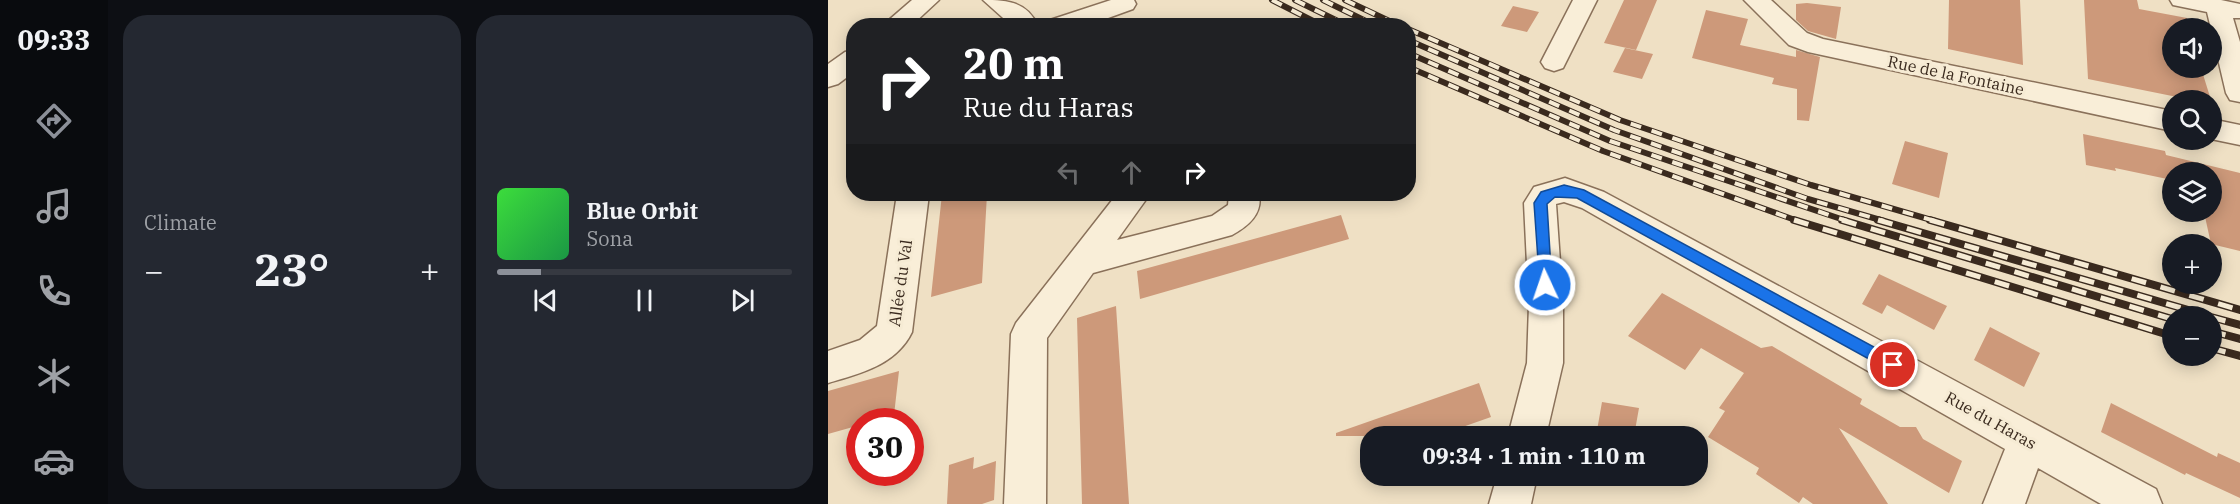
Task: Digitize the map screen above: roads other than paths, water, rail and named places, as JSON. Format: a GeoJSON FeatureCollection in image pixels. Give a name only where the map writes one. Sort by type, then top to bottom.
{"type":"FeatureCollection","features":[{"type":"Feature","properties":{"kind":"street"},"geometry":{"type":"LineString","coordinates":[[904,18],[927,0]]}},
{"type":"Feature","properties":{"kind":"street"},"geometry":{"type":"LineString","coordinates":[[995,0],[1019,18]]}},
{"type":"Feature","properties":{"kind":"street"},"geometry":{"type":"LineString","coordinates":[[1554,62],[1585,0]]}},
{"type":"Feature","properties":{"kind":"street","name":"Rue de la Fontaine"},"geometry":{"type":"LineString","coordinates":[[1756,0],[1798,39],[1817,46],[2162,119]]}},
{"type":"Feature","properties":{"kind":"street"},"geometry":{"type":"LineString","coordinates":[[2182,0],[2229,9],[2240,93]]}},
{"type":"Feature","properties":{"kind":"street"},"geometry":{"type":"LineString","coordinates":[[1083,18],[1124,4]]}},
{"type":"Feature","properties":{"kind":"street"},"geometry":{"type":"LineString","coordinates":[[828,78],[846,64]]}},
{"type":"Feature","properties":{"kind":"street"},"geometry":{"type":"LineString","coordinates":[[2222,131],[2240,135]]}},
{"type":"Feature","properties":{"kind":"street","name":"Rue du Haras"},"geometry":{"type":"LineString","coordinates":[[1529,426],[1545,363],[1546,305],[1540,203],[1545,195],[1564,190],[1593,200],[2141,504]]}},
{"type":"Feature","properties":{"kind":"street","name":"Allée du Val"},"geometry":{"type":"LineString","coordinates":[[828,367],[868,355],[885,345],[894,332],[912,201]]}},
{"type":"Feature","properties":{"kind":"street"},"geometry":{"type":"LineString","coordinates":[[1025,504],[1029,334],[1129,201]]}},
{"type":"Feature","properties":{"kind":"street"},"geometry":{"type":"LineString","coordinates":[[1082,263],[1221,226],[1240,215],[1246,201]]}},
{"type":"Feature","properties":{"kind":"street"},"geometry":{"type":"LineString","coordinates":[[2004,504],[2028,441]]}},
{"type":"Feature","properties":{"kind":"street"},"geometry":{"type":"LineString","coordinates":[[1510,504],[1514,486]]}},
{"type":"Feature","properties":{"kind":"railway"},"geometry":{"type":"LineString","coordinates":[[1272,0],[1307,18]]}},
{"type":"Feature","properties":{"kind":"railway"},"geometry":{"type":"LineString","coordinates":[[1295,0],[1332,18]]}},
{"type":"Feature","properties":{"kind":"railway"},"geometry":{"type":"LineString","coordinates":[[1323,0],[1360,18]]}},
{"type":"Feature","properties":{"kind":"railway"},"geometry":{"type":"LineString","coordinates":[[1345,0],[1383,18]]}},
{"type":"Feature","properties":{"kind":"railway"},"geometry":{"type":"LineString","coordinates":[[1416,32],[1620,120],[1811,185],[1935,221]]}},
{"type":"Feature","properties":{"kind":"railway"},"geometry":{"type":"LineString","coordinates":[[1416,43],[1614,130],[1808,199],[1884,221]]}},
{"type":"Feature","properties":{"kind":"railway"},"geometry":{"type":"LineString","coordinates":[[1416,56],[1610,141],[1847,221]]}},
{"type":"Feature","properties":{"kind":"railway"},"geometry":{"type":"LineString","coordinates":[[1416,70],[1603,151],[1798,221]]}},
{"type":"Feature","properties":{"kind":"railway"},"geometry":{"type":"LineString","coordinates":[[1794,220],[2162,333]]}},
{"type":"Feature","properties":{"kind":"railway"},"geometry":{"type":"LineString","coordinates":[[1842,220],[2162,316]]}},
{"type":"Feature","properties":{"kind":"railway"},"geometry":{"type":"LineString","coordinates":[[1878,220],[2175,306]]}},
{"type":"Feature","properties":{"kind":"railway"},"geometry":{"type":"LineString","coordinates":[[1930,220],[2240,310]]}},
{"type":"Feature","properties":{"kind":"railway"},"geometry":{"type":"LineString","coordinates":[[2222,320],[2240,325]]}},
{"type":"Feature","properties":{"kind":"railway"},"geometry":{"type":"LineString","coordinates":[[2222,334],[2240,339]]}},
{"type":"Feature","properties":{"kind":"railway"},"geometry":{"type":"LineString","coordinates":[[2222,351],[2240,356]]}}]}
